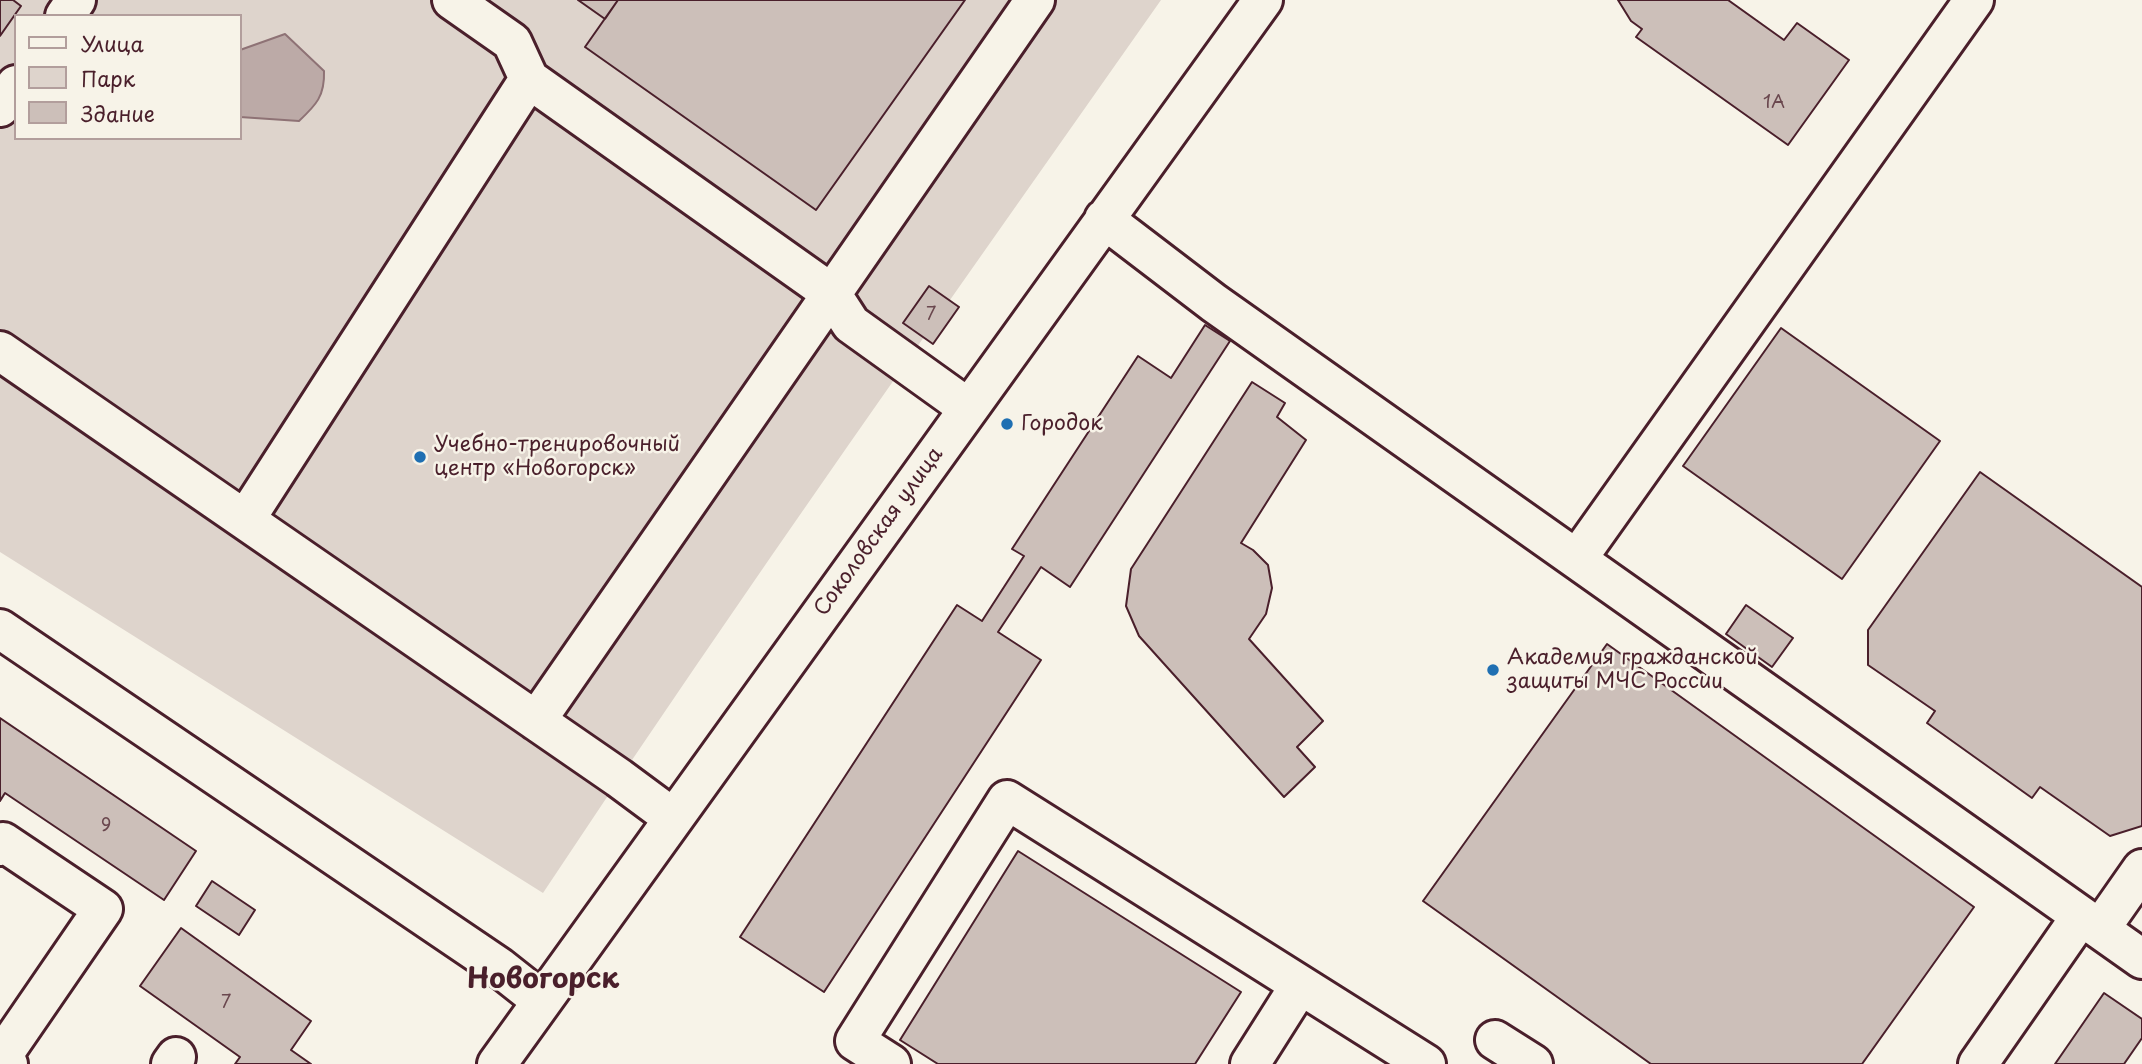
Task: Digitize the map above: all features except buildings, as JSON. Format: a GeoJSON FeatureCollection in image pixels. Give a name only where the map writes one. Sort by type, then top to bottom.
{"type":"FeatureCollection","features":[{"type":"Feature","properties":{"kind":"street"},"geometry":{"type":"LineString","coordinates":[[452,0],[512,42],[529,79],[831,293],[850,324],[968,408]]}},
{"type":"Feature","properties":{"kind":"street"},"geometry":{"type":"LineString","coordinates":[[536,721],[1035,0]]}},
{"type":"Feature","properties":{"kind":"street","name":"Соколовская улица"},"geometry":{"type":"LineString","coordinates":[[497,1064],[1263,0]]}},
{"type":"Feature","properties":{"kind":"street"},"geometry":{"type":"LineString","coordinates":[[1577,559],[1974,0]]}},
{"type":"Feature","properties":{"kind":"street"},"geometry":{"type":"LineString","coordinates":[[245,520],[529,79]]}},
{"type":"Feature","properties":{"kind":"street"},"geometry":{"type":"LineString","coordinates":[[0,107],[14,88]]}},
{"type":"Feature","properties":{"kind":"street"},"geometry":{"type":"LineString","coordinates":[[1104,219],[1214,303],[2142,959]]}},
{"type":"Feature","properties":{"kind":"street"},"geometry":{"type":"LineString","coordinates":[[0,351],[673,818]]}},
{"type":"Feature","properties":{"kind":"street"},"geometry":{"type":"LineString","coordinates":[[0,629],[488,959],[542,1001]]}},
{"type":"Feature","properties":{"kind":"street"},"geometry":{"type":"LineString","coordinates":[[891,1064],[855,1041],[1007,800],[1426,1064]]}},
{"type":"Feature","properties":{"kind":"street"},"geometry":{"type":"LineString","coordinates":[[0,846],[3,842],[103,909],[0,1059],[8,1064]]}},
{"type":"Feature","properties":{"kind":"street"},"geometry":{"type":"LineString","coordinates":[[1978,1064],[2091,923],[2142,869]]}},
{"type":"Feature","properties":{"kind":"street"},"geometry":{"type":"LineString","coordinates":[[1250,1064],[1300,985]]}},
{"type":"Feature","properties":{"kind":"street"},"geometry":{"type":"LineString","coordinates":[[1495,1040],[1533,1064]]}},
{"type":"Feature","properties":{"kind":"green space","name":"Учебно-тренировочный центр «Новогорск»"},"geometry":{"type":"Polygon","coordinates":[[[0,0],[1161,0],[772,556],[543,893],[0,552],[0,0]]]}},
{"type":"Feature","properties":{"kind":"shaded area"},"geometry":{"type":"Polygon","coordinates":[[[285,34],[324,71],[321,94],[299,121],[242,117],[242,49],[285,34]]]}},
{"type":"Feature","properties":{"kind":"place","name":"Городок"},"geometry":{"type":"Point","coordinates":[1007,424]}},
{"type":"Feature","properties":{"kind":"place","name":"Учебно-тренировочный центр «Новогорск»"},"geometry":{"type":"Point","coordinates":[420,457]}},
{"type":"Feature","properties":{"kind":"place","name":"Академия гражданской защиты МЧС России"},"geometry":{"type":"Point","coordinates":[1493,670]}},
{"type":"Feature","properties":{"kind":"district","name":"Новогорск"},"geometry":{"type":"Point","coordinates":[543,980]}}]}
